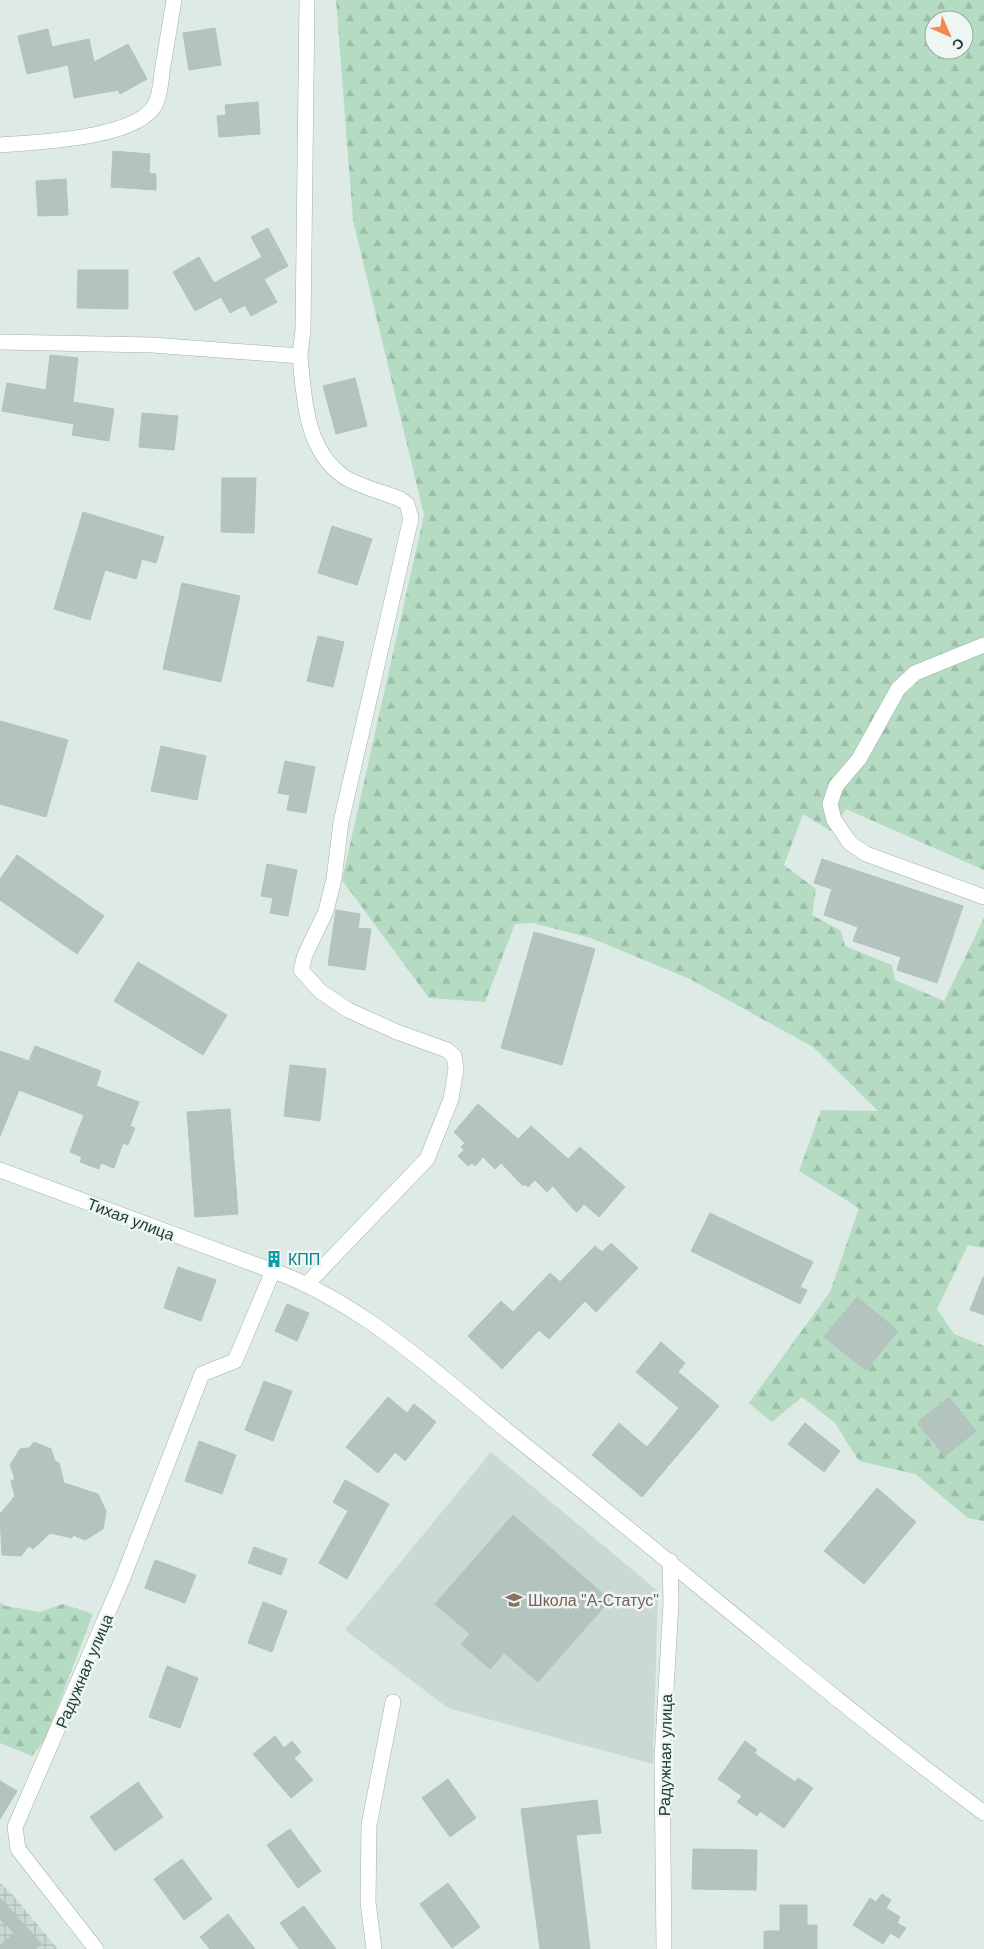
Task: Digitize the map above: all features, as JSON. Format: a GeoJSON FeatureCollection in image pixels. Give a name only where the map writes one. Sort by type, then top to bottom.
{"type":"FeatureCollection","features":[{"type":"Feature","properties":{"kind":"street"},"geometry":{"type":"LineString","coordinates":[[0,145],[80,138],[124,127],[142,119],[155,105],[160,88],[174,0]]}},
{"type":"Feature","properties":{"kind":"street"},"geometry":{"type":"LineString","coordinates":[[305,1],[303,330],[300,356],[304,401],[311,430],[318,446],[342,476],[400,499],[407,504],[411,518],[341,822],[332,887],[326,911],[305,955],[301,970],[320,991],[348,1010],[397,1032],[447,1050],[454,1056],[456,1069],[451,1099],[427,1159],[306,1285]]}},
{"type":"Feature","properties":{"kind":"street"},"geometry":{"type":"LineString","coordinates":[[0,342],[152,345],[300,356]]}},
{"type":"Feature","properties":{"kind":"street"},"geometry":{"type":"LineString","coordinates":[[984,645],[915,673],[898,689],[859,759],[836,786],[830,804],[834,820],[850,843],[866,854],[984,897]]}},
{"type":"Feature","properties":{"kind":"street","name":"Тихая улица"},"geometry":{"type":"LineString","coordinates":[[0,1170],[268,1269],[306,1285],[375,1325],[670,1560],[845,1705],[984,1813]]}},
{"type":"Feature","properties":{"kind":"street","name":"Радужная улица"},"geometry":{"type":"LineString","coordinates":[[96,1949],[18,1849],[15,1827],[122,1580],[202,1374],[235,1361],[268,1269]]}},
{"type":"Feature","properties":{"kind":"street","name":"Радужная улица"},"geometry":{"type":"LineString","coordinates":[[664,1949],[662,1759],[671,1603],[670,1560]]}},
{"type":"Feature","properties":{"kind":"street"},"geometry":{"type":"LineString","coordinates":[[374,1949],[368,1902],[369,1825],[393,1702]]}},
{"type":"Feature","properties":{"kind":"shaded area","name":"Школа \"А-Статус\""},"geometry":{"type":"Polygon","coordinates":[[[491,1452],[658,1591],[653,1764],[448,1708],[345,1630],[491,1452]]]}},
{"type":"Feature","properties":{"kind":"shaded area"},"geometry":{"type":"Polygon","coordinates":[[[0,1883],[11,1893],[58,1949],[0,1949],[0,1883]]]}},
{"type":"Feature","properties":{"kind":"green space"},"geometry":{"type":"Polygon","coordinates":[[[336,0],[984,0],[984,870],[846,809],[831,831],[803,814],[784,865],[816,889],[812,915],[841,931],[845,946],[892,965],[895,980],[944,1001],[984,918],[984,1248],[968,1245],[937,1309],[954,1334],[984,1346],[984,1521],[968,1518],[915,1474],[859,1461],[835,1423],[802,1397],[772,1422],[749,1403],[830,1292],[859,1208],[799,1171],[821,1110],[878,1111],[813,1047],[690,979],[591,938],[533,923],[515,924],[485,1002],[429,998],[342,880],[424,515],[353,220],[336,0]]]}},
{"type":"Feature","properties":{"kind":"green space"},"geometry":{"type":"Polygon","coordinates":[[[0,1602],[5,1606],[40,1612],[63,1604],[93,1614],[45,1740],[32,1756],[0,1743],[0,1602]]]}},
{"type":"Feature","properties":{"kind":"building"},"geometry":{"type":"Polygon","coordinates":[[[215,28],[221,65],[189,70],[183,33],[215,28]]]}},
{"type":"Feature","properties":{"kind":"building"},"geometry":{"type":"Polygon","coordinates":[[[48,29],[52,47],[89,39],[94,62],[128,44],[147,79],[120,94],[118,90],[74,98],[68,65],[27,74],[18,36],[48,29]]]}},
{"type":"Feature","properties":{"kind":"building"},"geometry":{"type":"Polygon","coordinates":[[[258,102],[260,134],[219,137],[217,116],[226,115],[225,105],[258,102]]]}},
{"type":"Feature","properties":{"kind":"building"},"geometry":{"type":"Polygon","coordinates":[[[113,151],[150,154],[149,173],[156,174],[156,190],[111,187],[113,151]]]}},
{"type":"Feature","properties":{"kind":"building"},"geometry":{"type":"Polygon","coordinates":[[[66,179],[68,215],[38,216],[36,181],[66,179]]]}},
{"type":"Feature","properties":{"kind":"building"},"geometry":{"type":"Polygon","coordinates":[[[268,228],[288,266],[264,279],[277,302],[251,316],[245,305],[230,313],[221,297],[195,311],[173,272],[199,257],[214,283],[262,257],[251,237],[268,228]]]}},
{"type":"Feature","properties":{"kind":"building"},"geometry":{"type":"Polygon","coordinates":[[[78,270],[128,270],[128,309],[77,308],[78,270]]]}},
{"type":"Feature","properties":{"kind":"building"},"geometry":{"type":"Polygon","coordinates":[[[50,355],[78,358],[73,402],[114,409],[109,441],[72,435],[74,424],[2,411],[7,383],[46,390],[50,355]]]}},
{"type":"Feature","properties":{"kind":"building"},"geometry":{"type":"Polygon","coordinates":[[[355,378],[367,426],[336,434],[323,386],[355,378]]]}},
{"type":"Feature","properties":{"kind":"building"},"geometry":{"type":"Polygon","coordinates":[[[142,413],[178,416],[174,450],[139,447],[142,413]]]}},
{"type":"Feature","properties":{"kind":"building"},"geometry":{"type":"Polygon","coordinates":[[[222,478],[256,478],[254,533],[221,532],[222,478]]]}},
{"type":"Feature","properties":{"kind":"building"},"geometry":{"type":"Polygon","coordinates":[[[83,512],[164,537],[156,563],[142,559],[136,579],[105,570],[90,620],[54,609],[83,512]]]}},
{"type":"Feature","properties":{"kind":"building"},"geometry":{"type":"Polygon","coordinates":[[[332,526],[372,539],[357,585],[318,573],[332,526]]]}},
{"type":"Feature","properties":{"kind":"building"},"geometry":{"type":"Polygon","coordinates":[[[182,583],[240,596],[221,682],[163,669],[182,583]]]}},
{"type":"Feature","properties":{"kind":"building"},"geometry":{"type":"Polygon","coordinates":[[[318,636],[344,642],[333,687],[307,681],[318,636]]]}},
{"type":"Feature","properties":{"kind":"building"},"geometry":{"type":"Polygon","coordinates":[[[0,721],[68,740],[46,817],[0,804],[0,721]]]}},
{"type":"Feature","properties":{"kind":"building"},"geometry":{"type":"Polygon","coordinates":[[[161,746],[206,756],[197,800],[151,791],[161,746]]]}},
{"type":"Feature","properties":{"kind":"building"},"geometry":{"type":"Polygon","coordinates":[[[285,761],[315,767],[306,813],[287,810],[290,795],[278,793],[285,761]]]}},
{"type":"Feature","properties":{"kind":"building"},"geometry":{"type":"Polygon","coordinates":[[[17,855],[104,916],[77,954],[0,900],[0,879],[17,855]]]}},
{"type":"Feature","properties":{"kind":"building"},"geometry":{"type":"Polygon","coordinates":[[[822,859],[963,906],[937,983],[897,970],[901,957],[853,941],[858,927],[824,915],[832,889],[814,883],[822,859]]]}},
{"type":"Feature","properties":{"kind":"building"},"geometry":{"type":"Polygon","coordinates":[[[267,864],[297,870],[288,916],[270,913],[273,898],[261,896],[267,864]]]}},
{"type":"Feature","properties":{"kind":"building"},"geometry":{"type":"Polygon","coordinates":[[[336,910],[360,914],[358,928],[371,929],[365,970],[328,965],[336,910]]]}},
{"type":"Feature","properties":{"kind":"building"},"geometry":{"type":"Polygon","coordinates":[[[534,932],[595,949],[562,1065],[501,1048],[534,932]]]}},
{"type":"Feature","properties":{"kind":"building"},"geometry":{"type":"Polygon","coordinates":[[[138,962],[227,1015],[203,1055],[114,1001],[138,962]]]}},
{"type":"Feature","properties":{"kind":"building"},"geometry":{"type":"Polygon","coordinates":[[[35,1046],[101,1071],[96,1086],[139,1102],[130,1126],[135,1128],[128,1145],[123,1143],[114,1168],[101,1163],[99,1169],[80,1162],[82,1157],[70,1152],[84,1115],[19,1090],[0,1136],[0,1051],[29,1061],[35,1046]]]}},
{"type":"Feature","properties":{"kind":"building"},"geometry":{"type":"Polygon","coordinates":[[[290,1065],[326,1069],[320,1121],[284,1116],[290,1065]]]}},
{"type":"Feature","properties":{"kind":"building"},"geometry":{"type":"Polygon","coordinates":[[[478,1104],[518,1139],[531,1126],[568,1159],[580,1147],[625,1187],[599,1217],[584,1204],[577,1212],[574,1210],[553,1186],[547,1192],[535,1180],[528,1187],[524,1184],[523,1186],[501,1163],[495,1169],[483,1157],[475,1166],[472,1163],[468,1166],[458,1156],[464,1150],[461,1147],[465,1143],[454,1132],[478,1104]]]}},
{"type":"Feature","properties":{"kind":"building"},"geometry":{"type":"Polygon","coordinates":[[[230,1109],[238,1214],[195,1217],[187,1112],[230,1109]]]}},
{"type":"Feature","properties":{"kind":"building"},"geometry":{"type":"Polygon","coordinates":[[[710,1213],[813,1262],[800,1287],[807,1290],[800,1304],[691,1251],[710,1213]]]}},
{"type":"Feature","properties":{"kind":"building"},"geometry":{"type":"Polygon","coordinates":[[[611,1243],[638,1268],[596,1312],[585,1301],[549,1339],[539,1330],[502,1369],[468,1336],[501,1301],[513,1312],[550,1273],[560,1282],[595,1246],[602,1252],[611,1243]]]}},
{"type":"Feature","properties":{"kind":"building"},"geometry":{"type":"Polygon","coordinates":[[[178,1267],[216,1280],[201,1321],[164,1308],[178,1267]]]}},
{"type":"Feature","properties":{"kind":"building"},"geometry":{"type":"Polygon","coordinates":[[[984,1277],[984,1315],[970,1310],[984,1277]]]}},
{"type":"Feature","properties":{"kind":"building"},"geometry":{"type":"Polygon","coordinates":[[[857,1297],[898,1331],[866,1370],[824,1337],[857,1297]]]}},
{"type":"Feature","properties":{"kind":"building"},"geometry":{"type":"Polygon","coordinates":[[[287,1304],[309,1313],[297,1341],[275,1331],[287,1304]]]}},
{"type":"Feature","properties":{"kind":"building"},"geometry":{"type":"Polygon","coordinates":[[[661,1342],[685,1363],[678,1372],[719,1406],[642,1497],[592,1455],[619,1423],[647,1447],[679,1408],[636,1372],[661,1342]]]}},
{"type":"Feature","properties":{"kind":"building"},"geometry":{"type":"Polygon","coordinates":[[[264,1381],[292,1391],[273,1441],[245,1430],[264,1381]]]}},
{"type":"Feature","properties":{"kind":"building"},"geometry":{"type":"Polygon","coordinates":[[[388,1397],[407,1413],[414,1404],[436,1422],[405,1461],[395,1452],[378,1473],[346,1447],[388,1397]]]}},
{"type":"Feature","properties":{"kind":"building"},"geometry":{"type":"Polygon","coordinates":[[[949,1397],[976,1431],[945,1456],[917,1423],[949,1397]]]}},
{"type":"Feature","properties":{"kind":"building"},"geometry":{"type":"Polygon","coordinates":[[[805,1423],[840,1451],[824,1472],[788,1444],[805,1423]]]}},
{"type":"Feature","properties":{"kind":"building"},"geometry":{"type":"Polygon","coordinates":[[[199,1441],[236,1455],[222,1494],[185,1481],[199,1441]]]}},
{"type":"Feature","properties":{"kind":"building"},"geometry":{"type":"Polygon","coordinates":[[[34,1442],[51,1449],[55,1461],[59,1463],[64,1483],[98,1494],[106,1511],[103,1529],[85,1540],[73,1535],[72,1538],[50,1533],[33,1549],[29,1546],[21,1556],[2,1555],[0,1514],[15,1496],[11,1481],[15,1479],[10,1465],[20,1449],[29,1448],[34,1442]]]}},
{"type":"Feature","properties":{"kind":"building"},"geometry":{"type":"Polygon","coordinates":[[[345,1480],[389,1504],[347,1579],[319,1563],[348,1511],[333,1502],[345,1480]]]}},
{"type":"Feature","properties":{"kind":"building"},"geometry":{"type":"Polygon","coordinates":[[[877,1488],[916,1522],[864,1584],[824,1551],[877,1488]]]}},
{"type":"Feature","properties":{"kind":"building"},"geometry":{"type":"Polygon","coordinates":[[[513,1515],[610,1600],[538,1682],[504,1653],[490,1669],[461,1644],[470,1634],[435,1604],[513,1515]]]}},
{"type":"Feature","properties":{"kind":"building"},"geometry":{"type":"Polygon","coordinates":[[[254,1547],[287,1559],[281,1575],[248,1563],[254,1547]]]}},
{"type":"Feature","properties":{"kind":"building"},"geometry":{"type":"Polygon","coordinates":[[[155,1560],[196,1575],[185,1603],[145,1588],[155,1560]]]}},
{"type":"Feature","properties":{"kind":"building"},"geometry":{"type":"Polygon","coordinates":[[[263,1602],[287,1611],[272,1652],[248,1643],[263,1602]]]}},
{"type":"Feature","properties":{"kind":"building"},"geometry":{"type":"Polygon","coordinates":[[[167,1666],[198,1678],[180,1728],[149,1717],[167,1666]]]}},
{"type":"Feature","properties":{"kind":"building"},"geometry":{"type":"Polygon","coordinates":[[[275,1736],[284,1748],[292,1741],[301,1752],[294,1758],[313,1780],[291,1798],[253,1754],[275,1736]]]}},
{"type":"Feature","properties":{"kind":"building"},"geometry":{"type":"Polygon","coordinates":[[[745,1741],[757,1750],[754,1753],[795,1782],[798,1778],[813,1788],[784,1828],[760,1811],[757,1816],[737,1802],[742,1796],[718,1779],[745,1741]]]}},
{"type":"Feature","properties":{"kind":"building"},"geometry":{"type":"Polygon","coordinates":[[[448,1779],[476,1818],[450,1837],[422,1798],[448,1779]]]}},
{"type":"Feature","properties":{"kind":"building"},"geometry":{"type":"Polygon","coordinates":[[[0,1781],[17,1791],[0,1819],[0,1781]]]}},
{"type":"Feature","properties":{"kind":"building"},"geometry":{"type":"Polygon","coordinates":[[[138,1782],[163,1817],[115,1851],[90,1817],[138,1782]]]}},
{"type":"Feature","properties":{"kind":"building"},"geometry":{"type":"Polygon","coordinates":[[[597,1800],[601,1833],[576,1835],[590,1949],[540,1949],[521,1809],[597,1800]]]}},
{"type":"Feature","properties":{"kind":"building"},"geometry":{"type":"Polygon","coordinates":[[[290,1829],[321,1871],[298,1888],[267,1845],[290,1829]]]}},
{"type":"Feature","properties":{"kind":"building"},"geometry":{"type":"Polygon","coordinates":[[[693,1849],[757,1850],[756,1890],[692,1889],[693,1849]]]}},
{"type":"Feature","properties":{"kind":"building"},"geometry":{"type":"Polygon","coordinates":[[[182,1859],[212,1899],[184,1920],[154,1879],[182,1859]]]}},
{"type":"Feature","properties":{"kind":"building"},"geometry":{"type":"Polygon","coordinates":[[[448,1883],[480,1927],[452,1948],[420,1904],[448,1883]]]}},
{"type":"Feature","properties":{"kind":"building"},"geometry":{"type":"Polygon","coordinates":[[[882,1894],[891,1900],[886,1908],[900,1917],[897,1923],[906,1928],[899,1938],[890,1933],[883,1944],[853,1925],[870,1898],[876,1902],[882,1894]]]}},
{"type":"Feature","properties":{"kind":"building"},"geometry":{"type":"Polygon","coordinates":[[[0,1898],[41,1943],[36,1949],[0,1949],[0,1946],[14,1933],[0,1919],[0,1898]]]}},
{"type":"Feature","properties":{"kind":"building"},"geometry":{"type":"Polygon","coordinates":[[[780,1905],[807,1905],[807,1925],[817,1925],[817,1949],[764,1949],[764,1931],[780,1931],[780,1905]]]}},
{"type":"Feature","properties":{"kind":"building"},"geometry":{"type":"Polygon","coordinates":[[[304,1906],[336,1949],[299,1949],[280,1923],[304,1906]]]}},
{"type":"Feature","properties":{"kind":"building"},"geometry":{"type":"Polygon","coordinates":[[[228,1914],[255,1949],[210,1949],[200,1937],[228,1914]]]}},
{"type":"Feature","properties":{"kind":"place","name":"КПП"},"geometry":{"type":"Point","coordinates":[274,1259]}},
{"type":"Feature","properties":{"kind":"place","name":"Школа \"А-Статус\""},"geometry":{"type":"Point","coordinates":[514,1600]}}]}
